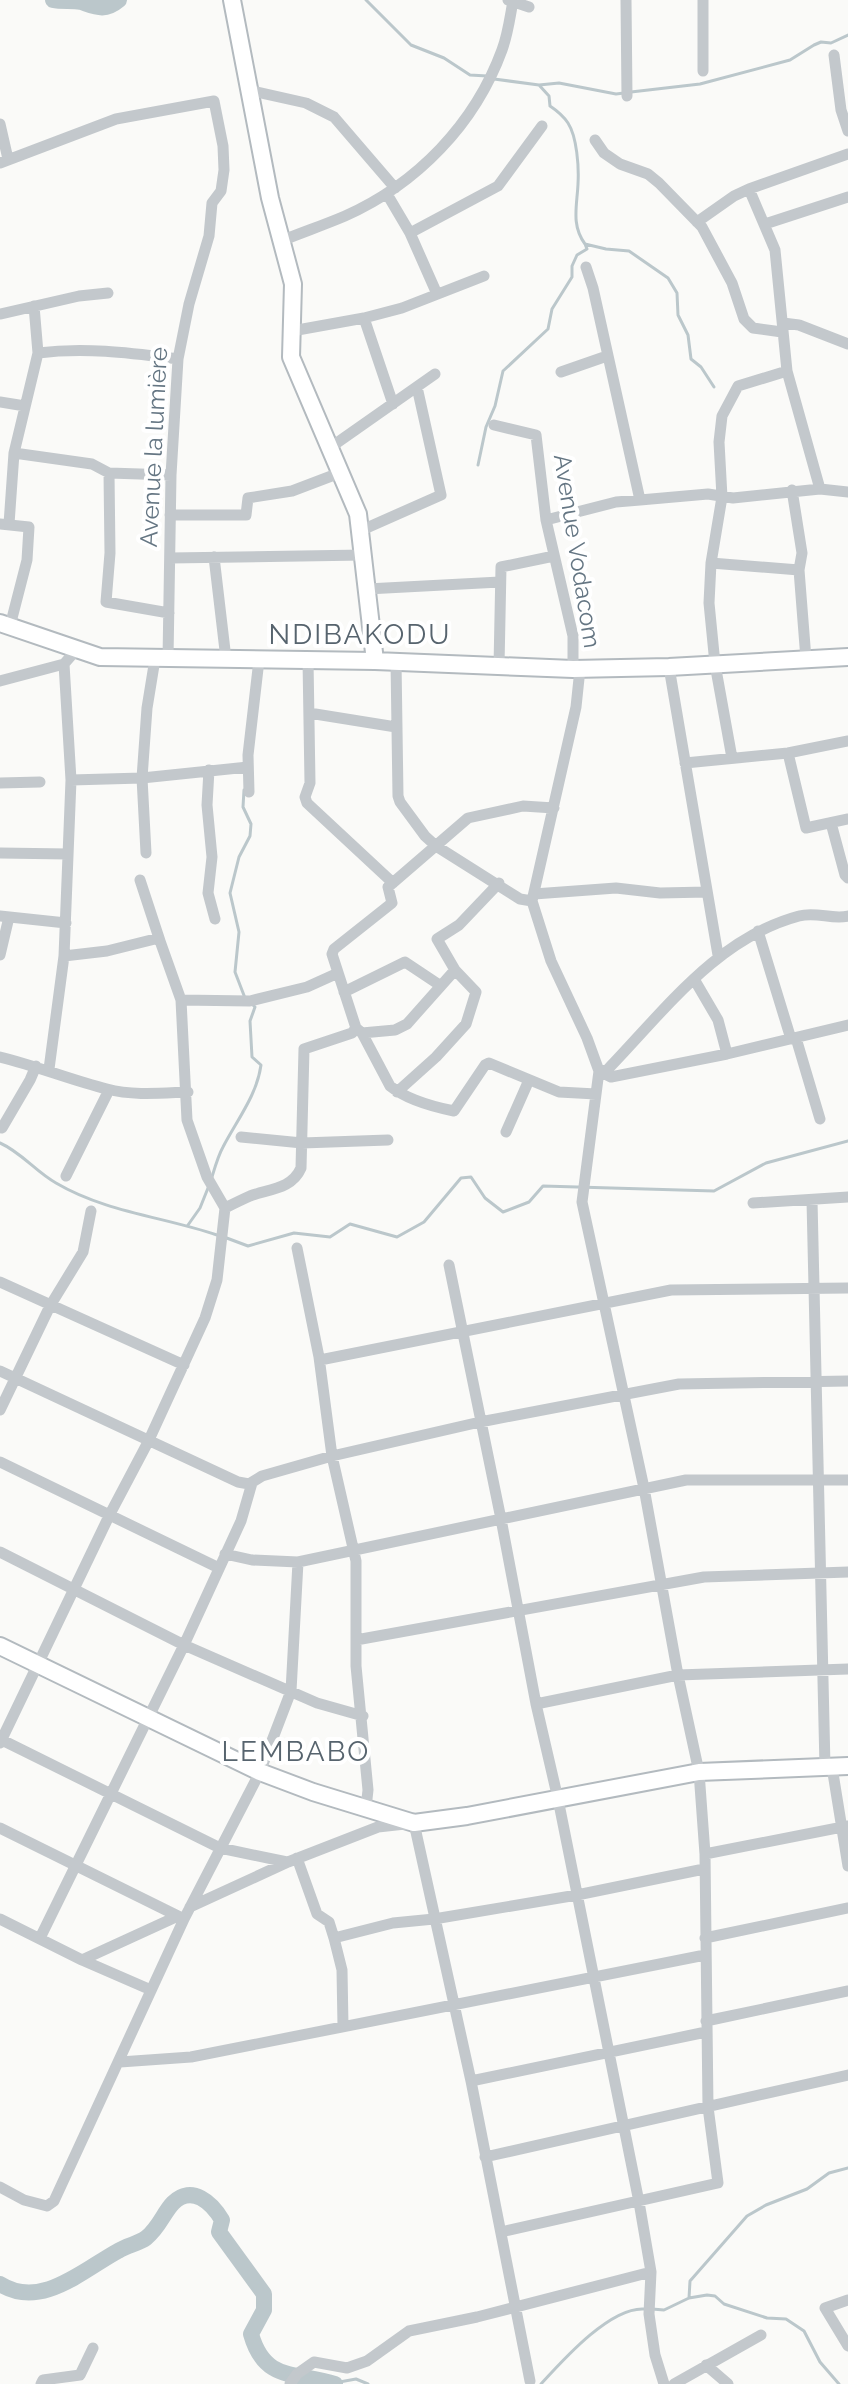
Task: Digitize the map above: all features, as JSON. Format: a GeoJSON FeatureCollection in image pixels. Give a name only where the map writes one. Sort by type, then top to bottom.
{"type":"FeatureCollection","features":[{"type":"Feature","properties":{"kind":"street"},"geometry":{"type":"LineString","coordinates":[[232,0],[270,198],[293,284],[291,357],[342,472],[362,530],[375,661]]}},
{"type":"Feature","properties":{"kind":"street"},"geometry":{"type":"LineString","coordinates":[[626,0],[627,94]]}},
{"type":"Feature","properties":{"kind":"street"},"geometry":{"type":"LineString","coordinates":[[703,0],[703,71]]}},
{"type":"Feature","properties":{"kind":"street"},"geometry":{"type":"LineString","coordinates":[[281,241],[346,216],[391,191],[455,135],[502,50],[511,1],[529,7]]}},
{"type":"Feature","properties":{"kind":"street"},"geometry":{"type":"LineString","coordinates":[[834,55],[841,110],[848,131]]}},
{"type":"Feature","properties":{"kind":"street"},"geometry":{"type":"LineString","coordinates":[[248,90],[306,103],[334,117],[391,191],[437,294]]}},
{"type":"Feature","properties":{"kind":"street","name":"Avenue la lumière"},"geometry":{"type":"LineString","coordinates":[[4,161],[116,119],[214,101],[223,146],[224,170],[221,191],[212,203],[209,236],[189,304],[178,359],[171,475],[169,613],[162,659],[147,708],[142,778],[146,853]]}},
{"type":"Feature","properties":{"kind":"street"},"geometry":{"type":"LineString","coordinates":[[0,124],[4,161]]}},
{"type":"Feature","properties":{"kind":"street"},"geometry":{"type":"LineString","coordinates":[[410,233],[498,186],[542,126]]}},
{"type":"Feature","properties":{"kind":"street"},"geometry":{"type":"LineString","coordinates":[[595,140],[604,153],[620,164],[648,174],[697,222],[732,283],[744,319],[753,328],[799,325],[848,344]]}},
{"type":"Feature","properties":{"kind":"street"},"geometry":{"type":"LineString","coordinates":[[697,222],[749,189],[848,154]]}},
{"type":"Feature","properties":{"kind":"street"},"geometry":{"type":"LineString","coordinates":[[749,189],[775,250],[787,371],[820,489]]}},
{"type":"Feature","properties":{"kind":"street"},"geometry":{"type":"LineString","coordinates":[[765,224],[848,197]]}},
{"type":"Feature","properties":{"kind":"street"},"geometry":{"type":"LineString","coordinates":[[586,267],[640,500]]}},
{"type":"Feature","properties":{"kind":"street"},"geometry":{"type":"LineString","coordinates":[[292,331],[402,308],[484,276]]}},
{"type":"Feature","properties":{"kind":"street"},"geometry":{"type":"LineString","coordinates":[[1,314],[79,296],[108,293]]}},
{"type":"Feature","properties":{"kind":"street"},"geometry":{"type":"LineString","coordinates":[[34,306],[38,353],[14,453],[4,524],[29,527],[27,560],[5,624],[100,657],[396,661],[576,669],[848,657]]}},
{"type":"Feature","properties":{"kind":"street"},"geometry":{"type":"LineString","coordinates":[[364,318],[393,404]]}},
{"type":"Feature","properties":{"kind":"street"},"geometry":{"type":"LineString","coordinates":[[38,353],[99,349],[178,359]]}},
{"type":"Feature","properties":{"kind":"street"},"geometry":{"type":"LineString","coordinates":[[561,372],[607,356]]}},
{"type":"Feature","properties":{"kind":"street"},"geometry":{"type":"LineString","coordinates":[[732,758],[715,664],[709,603],[711,563],[722,497],[719,442],[722,416],[738,386],[787,371]]}},
{"type":"Feature","properties":{"kind":"street"},"geometry":{"type":"LineString","coordinates":[[331,447],[435,374]]}},
{"type":"Feature","properties":{"kind":"street"},"geometry":{"type":"LineString","coordinates":[[362,530],[441,495],[417,387]]}},
{"type":"Feature","properties":{"kind":"street"},"geometry":{"type":"LineString","coordinates":[[0,402],[25,406]]}},
{"type":"Feature","properties":{"kind":"street","name":"Avenue Vodacom"},"geometry":{"type":"LineString","coordinates":[[494,425],[536,435],[546,520],[573,636],[576,669],[576,707],[533,897]]}},
{"type":"Feature","properties":{"kind":"street"},"geometry":{"type":"LineString","coordinates":[[14,453],[92,464],[109,473],[171,475]]}},
{"type":"Feature","properties":{"kind":"street"},"geometry":{"type":"LineString","coordinates":[[170,515],[246,515],[248,498],[292,491],[342,472]]}},
{"type":"Feature","properties":{"kind":"street"},"geometry":{"type":"LineString","coordinates":[[109,473],[110,553],[106,602],[169,613]]}},
{"type":"Feature","properties":{"kind":"street"},"geometry":{"type":"LineString","coordinates":[[546,520],[616,502],[792,490],[848,492]]}},
{"type":"Feature","properties":{"kind":"street"},"geometry":{"type":"LineString","coordinates":[[792,490],[802,553],[799,570],[806,659]]}},
{"type":"Feature","properties":{"kind":"street"},"geometry":{"type":"LineString","coordinates":[[170,558],[364,555]]}},
{"type":"Feature","properties":{"kind":"street"},"geometry":{"type":"LineString","coordinates":[[499,666],[501,567],[554,556]]}},
{"type":"Feature","properties":{"kind":"street"},"geometry":{"type":"LineString","coordinates":[[214,557],[226,659]]}},
{"type":"Feature","properties":{"kind":"street"},"geometry":{"type":"LineString","coordinates":[[711,563],[799,570]]}},
{"type":"Feature","properties":{"kind":"street"},"geometry":{"type":"LineString","coordinates":[[367,589],[500,582]]}},
{"type":"Feature","properties":{"kind":"street"},"geometry":{"type":"LineString","coordinates":[[0,681],[64,664],[77,649]]}},
{"type":"Feature","properties":{"kind":"street"},"geometry":{"type":"LineString","coordinates":[[249,792],[248,767],[259,660]]}},
{"type":"Feature","properties":{"kind":"street"},"geometry":{"type":"LineString","coordinates":[[308,660],[310,783],[305,797],[307,803],[393,883]]}},
{"type":"Feature","properties":{"kind":"street"},"geometry":{"type":"LineString","coordinates":[[396,661],[398,796],[425,836],[436,846],[520,899],[616,888],[660,893],[707,892]]}},
{"type":"Feature","properties":{"kind":"street"},"geometry":{"type":"LineString","coordinates":[[49,1069],[66,923],[71,780],[64,664]]}},
{"type":"Feature","properties":{"kind":"street"},"geometry":{"type":"LineString","coordinates":[[669,667],[718,955]]}},
{"type":"Feature","properties":{"kind":"street"},"geometry":{"type":"LineString","coordinates":[[309,713],[396,727]]}},
{"type":"Feature","properties":{"kind":"street"},"geometry":{"type":"LineString","coordinates":[[685,763],[788,753],[848,741]]}},
{"type":"Feature","properties":{"kind":"street"},"geometry":{"type":"LineString","coordinates":[[788,753],[806,828],[848,819]]}},
{"type":"Feature","properties":{"kind":"street"},"geometry":{"type":"LineString","coordinates":[[71,780],[142,778],[248,767]]}},
{"type":"Feature","properties":{"kind":"street"},"geometry":{"type":"LineString","coordinates":[[209,770],[207,805],[212,857],[208,893],[215,919]]}},
{"type":"Feature","properties":{"kind":"street"},"geometry":{"type":"LineString","coordinates":[[0,783],[40,782]]}},
{"type":"Feature","properties":{"kind":"street"},"geometry":{"type":"LineString","coordinates":[[554,808],[523,806],[468,818],[388,887],[392,903],[334,949],[332,954],[359,1031],[390,1086],[397,1092],[454,1111],[489,1063],[559,1092],[596,1094]]}},
{"type":"Feature","properties":{"kind":"street"},"geometry":{"type":"LineString","coordinates":[[831,823],[848,878]]}},
{"type":"Feature","properties":{"kind":"street"},"geometry":{"type":"LineString","coordinates":[[0,853],[68,854]]}},
{"type":"Feature","properties":{"kind":"street"},"geometry":{"type":"LineString","coordinates":[[140,880],[181,1000],[187,1120],[207,1177],[225,1208],[217,1280],[205,1318],[148,1442],[1,1740],[220,1848],[292,1860]]}},
{"type":"Feature","properties":{"kind":"street"},"geometry":{"type":"LineString","coordinates":[[397,1092],[436,1057],[466,1024],[476,992],[455,970],[437,939],[459,925],[499,883]]}},
{"type":"Feature","properties":{"kind":"street"},"geometry":{"type":"LineString","coordinates":[[501,2232],[718,2183],[708,2107],[705,1854],[699,1772],[644,1488],[582,1202],[599,1071],[551,961],[533,897]]}},
{"type":"Feature","properties":{"kind":"street"},"geometry":{"type":"LineString","coordinates":[[599,1071],[608,1069],[718,955],[770,924],[805,914],[837,918],[848,916]]}},
{"type":"Feature","properties":{"kind":"street"},"geometry":{"type":"LineString","coordinates":[[0,955],[4,917],[66,923]]}},
{"type":"Feature","properties":{"kind":"street"},"geometry":{"type":"LineString","coordinates":[[758,931],[820,1119]]}},
{"type":"Feature","properties":{"kind":"street"},"geometry":{"type":"LineString","coordinates":[[64,956],[107,951],[155,939],[160,941]]}},
{"type":"Feature","properties":{"kind":"street"},"geometry":{"type":"LineString","coordinates":[[344,992],[405,962],[441,986]]}},
{"type":"Feature","properties":{"kind":"street"},"geometry":{"type":"LineString","coordinates":[[225,1208],[252,1195],[284,1186],[298,1176],[301,1168],[304,1049],[359,1031],[395,1030],[407,1024],[455,970]]}},
{"type":"Feature","properties":{"kind":"street"},"geometry":{"type":"LineString","coordinates":[[181,1000],[250,1001],[307,987],[338,973]]}},
{"type":"Feature","properties":{"kind":"street"},"geometry":{"type":"LineString","coordinates":[[694,979],[718,1020],[727,1054]]}},
{"type":"Feature","properties":{"kind":"street"},"geometry":{"type":"LineString","coordinates":[[599,1071],[611,1077],[848,1025]]}},
{"type":"Feature","properties":{"kind":"street"},"geometry":{"type":"LineString","coordinates":[[0,1057],[49,1069],[109,1090],[152,1094],[188,1092]]}},
{"type":"Feature","properties":{"kind":"street"},"geometry":{"type":"LineString","coordinates":[[2,1128],[36,1066]]}},
{"type":"Feature","properties":{"kind":"street"},"geometry":{"type":"LineString","coordinates":[[506,1132],[529,1080]]}},
{"type":"Feature","properties":{"kind":"street"},"geometry":{"type":"LineString","coordinates":[[66,1176],[109,1090]]}},
{"type":"Feature","properties":{"kind":"street"},"geometry":{"type":"LineString","coordinates":[[241,1137],[302,1143],[388,1140]]}},
{"type":"Feature","properties":{"kind":"street"},"geometry":{"type":"LineString","coordinates":[[753,1203],[848,1197]]}},
{"type":"Feature","properties":{"kind":"street"},"geometry":{"type":"LineString","coordinates":[[812,1200],[821,1669],[848,1866]]}},
{"type":"Feature","properties":{"kind":"street"},"geometry":{"type":"LineString","coordinates":[[0,1410],[50,1306],[83,1252],[91,1211]]}},
{"type":"Feature","properties":{"kind":"street"},"geometry":{"type":"LineString","coordinates":[[297,1248],[320,1360],[332,1456],[354,1548],[356,1666],[363,1716],[368,1790],[366,1808]]}},
{"type":"Feature","properties":{"kind":"street"},"geometry":{"type":"LineString","coordinates":[[449,1265],[639,2202],[651,2272],[649,2310],[655,2355],[664,2384]]}},
{"type":"Feature","properties":{"kind":"street"},"geometry":{"type":"LineString","coordinates":[[0,1282],[184,1365]]}},
{"type":"Feature","properties":{"kind":"street"},"geometry":{"type":"LineString","coordinates":[[320,1360],[671,1290],[848,1288]]}},
{"type":"Feature","properties":{"kind":"street"},"geometry":{"type":"LineString","coordinates":[[0,1371],[148,1442],[238,1482],[252,1483]]}},
{"type":"Feature","properties":{"kind":"street"},"geometry":{"type":"LineString","coordinates":[[40,1938],[184,1645],[241,1521],[252,1483],[262,1476],[332,1456],[480,1422],[679,1384],[848,1381]]}},
{"type":"Feature","properties":{"kind":"street"},"geometry":{"type":"LineString","coordinates":[[0,1462],[219,1568]]}},
{"type":"Feature","properties":{"kind":"street"},"geometry":{"type":"LineString","coordinates":[[225,1554],[252,1560],[298,1562],[686,1480],[848,1480]]}},
{"type":"Feature","properties":{"kind":"street"},"geometry":{"type":"LineString","coordinates":[[0,1552],[184,1645],[317,1703],[363,1716]]}},
{"type":"Feature","properties":{"kind":"street"},"geometry":{"type":"LineString","coordinates":[[0,2187],[24,2200],[47,2206],[54,2201],[75,2151],[120,2062],[181,1918],[190,1907],[260,1772],[291,1691],[298,1562]]}},
{"type":"Feature","properties":{"kind":"street"},"geometry":{"type":"LineString","coordinates":[[356,1640],[704,1577],[848,1572]]}},
{"type":"Feature","properties":{"kind":"street"},"geometry":{"type":"LineString","coordinates":[[0,1646],[260,1772],[414,1823]]}},
{"type":"Feature","properties":{"kind":"street"},"geometry":{"type":"LineString","coordinates":[[536,1704],[678,1675],[848,1669]]}},
{"type":"Feature","properties":{"kind":"street"},"geometry":{"type":"LineString","coordinates":[[190,1907],[292,1860],[378,1827],[558,1799],[699,1772],[835,1767]]}},
{"type":"Feature","properties":{"kind":"street"},"geometry":{"type":"LineString","coordinates":[[414,1823],[471,2081],[530,2381]]}},
{"type":"Feature","properties":{"kind":"street"},"geometry":{"type":"LineString","coordinates":[[705,1854],[844,1827]]}},
{"type":"Feature","properties":{"kind":"street"},"geometry":{"type":"LineString","coordinates":[[0,1828],[181,1918]]}},
{"type":"Feature","properties":{"kind":"street"},"geometry":{"type":"LineString","coordinates":[[292,1860],[317,1914],[329,1922],[334,1938],[342,1970],[343,2026]]}},
{"type":"Feature","properties":{"kind":"street"},"geometry":{"type":"LineString","coordinates":[[334,1938],[393,1923],[577,1895],[704,1869]]}},
{"type":"Feature","properties":{"kind":"street"},"geometry":{"type":"LineString","coordinates":[[705,1938],[848,1908]]}},
{"type":"Feature","properties":{"kind":"street"},"geometry":{"type":"LineString","coordinates":[[82,1960],[181,1918]]}},
{"type":"Feature","properties":{"kind":"street"},"geometry":{"type":"LineString","coordinates":[[0,1919],[151,1990]]}},
{"type":"Feature","properties":{"kind":"street"},"geometry":{"type":"LineString","coordinates":[[120,2062],[191,2057],[705,1955]]}},
{"type":"Feature","properties":{"kind":"street"},"geometry":{"type":"LineString","coordinates":[[471,2081],[610,2053],[848,1991]]}},
{"type":"Feature","properties":{"kind":"street"},"geometry":{"type":"LineString","coordinates":[[485,2157],[848,2075]]}},
{"type":"Feature","properties":{"kind":"street"},"geometry":{"type":"LineString","coordinates":[[293,2379],[314,2362],[347,2368],[361,2364],[409,2331],[514,2308],[651,2272]]}},
{"type":"Feature","properties":{"kind":"street"},"geometry":{"type":"LineString","coordinates":[[848,2300],[825,2308],[848,2346]]}},
{"type":"Feature","properties":{"kind":"street"},"geometry":{"type":"LineString","coordinates":[[674,2384],[761,2335]]}},
{"type":"Feature","properties":{"kind":"street"},"geometry":{"type":"LineString","coordinates":[[41,2384],[43,2380],[80,2375],[93,2348]]}},
{"type":"Feature","properties":{"kind":"street"},"geometry":{"type":"LineString","coordinates":[[706,2365],[728,2384]]}},
{"type":"Feature","properties":{"kind":"waterway"},"geometry":{"type":"LineString","coordinates":[[53,0],[78,1],[100,7],[119,0]]}},
{"type":"Feature","properties":{"kind":"waterway"},"geometry":{"type":"LineString","coordinates":[[366,0],[411,45],[444,58],[470,75],[487,76]]}},
{"type":"Feature","properties":{"kind":"waterway"},"geometry":{"type":"LineString","coordinates":[[631,92],[700,84],[790,60],[814,45],[831,43],[848,35]]}},
{"type":"Feature","properties":{"kind":"waterway"},"geometry":{"type":"LineString","coordinates":[[494,79],[539,85],[559,83],[624,93]]}},
{"type":"Feature","properties":{"kind":"waterway"},"geometry":{"type":"LineString","coordinates":[[539,85],[549,96],[550,106],[568,123],[574,136],[578,169],[576,222],[585,244],[629,251],[668,278],[677,293],[678,315],[688,335],[691,359],[701,367],[714,387]]}},
{"type":"Feature","properties":{"kind":"waterway"},"geometry":{"type":"LineString","coordinates":[[478,465],[503,371],[548,329],[552,309],[572,277],[572,266],[577,255],[587,249],[585,244]]}},
{"type":"Feature","properties":{"kind":"waterway"},"geometry":{"type":"LineString","coordinates":[[244,790],[243,807],[251,824],[250,836],[239,857],[230,893],[239,932],[235,972],[245,998]]}},
{"type":"Feature","properties":{"kind":"waterway"},"geometry":{"type":"LineString","coordinates":[[212,1177],[221,1150],[251,1097],[259,1076],[261,1065],[252,1057],[250,1021],[255,1007],[251,1003]]}},
{"type":"Feature","properties":{"kind":"waterway"},"geometry":{"type":"LineString","coordinates":[[224,1237],[248,1246],[294,1233],[330,1237],[350,1224],[397,1237],[424,1222],[461,1178],[471,1177],[485,1198],[503,1212],[529,1202],[543,1186],[714,1191],[766,1163],[848,1141]]}},
{"type":"Feature","properties":{"kind":"waterway"},"geometry":{"type":"LineString","coordinates":[[0,1143],[75,1193],[217,1235]]}},
{"type":"Feature","properties":{"kind":"waterway"},"geometry":{"type":"LineString","coordinates":[[188,1225],[200,1208],[208,1188]]}},
{"type":"Feature","properties":{"kind":"waterway"},"geometry":{"type":"LineString","coordinates":[[689,2298],[690,2281],[747,2216],[807,2189],[829,2173],[848,2168]]}},
{"type":"Feature","properties":{"kind":"waterway"},"geometry":{"type":"LineString","coordinates":[[0,2284],[15,2291],[31,2292],[61,2284],[146,2238],[180,2198],[187,2195],[201,2198],[222,2220],[219,2232],[264,2294],[264,2310],[251,2334],[257,2350],[265,2361],[284,2373],[335,2384]]}},
{"type":"Feature","properties":{"kind":"waterway"},"geometry":{"type":"LineString","coordinates":[[652,2309],[664,2310],[689,2298],[707,2295],[767,2318],[786,2319],[804,2331],[820,2362],[839,2384]]}},
{"type":"Feature","properties":{"kind":"waterway"},"geometry":{"type":"LineString","coordinates":[[541,2384],[574,2349],[602,2326],[617,2316],[644,2309]]}},
{"type":"Feature","properties":{"kind":"waterway"},"geometry":{"type":"LineString","coordinates":[[334,2383],[356,2379],[368,2384]]}},
{"type":"Feature","properties":{"kind":"district","name":"NDIBAKODU"},"geometry":{"type":"Point","coordinates":[360,634]}},
{"type":"Feature","properties":{"kind":"district","name":"LEMBABO"},"geometry":{"type":"Point","coordinates":[296,1751]}}]}
